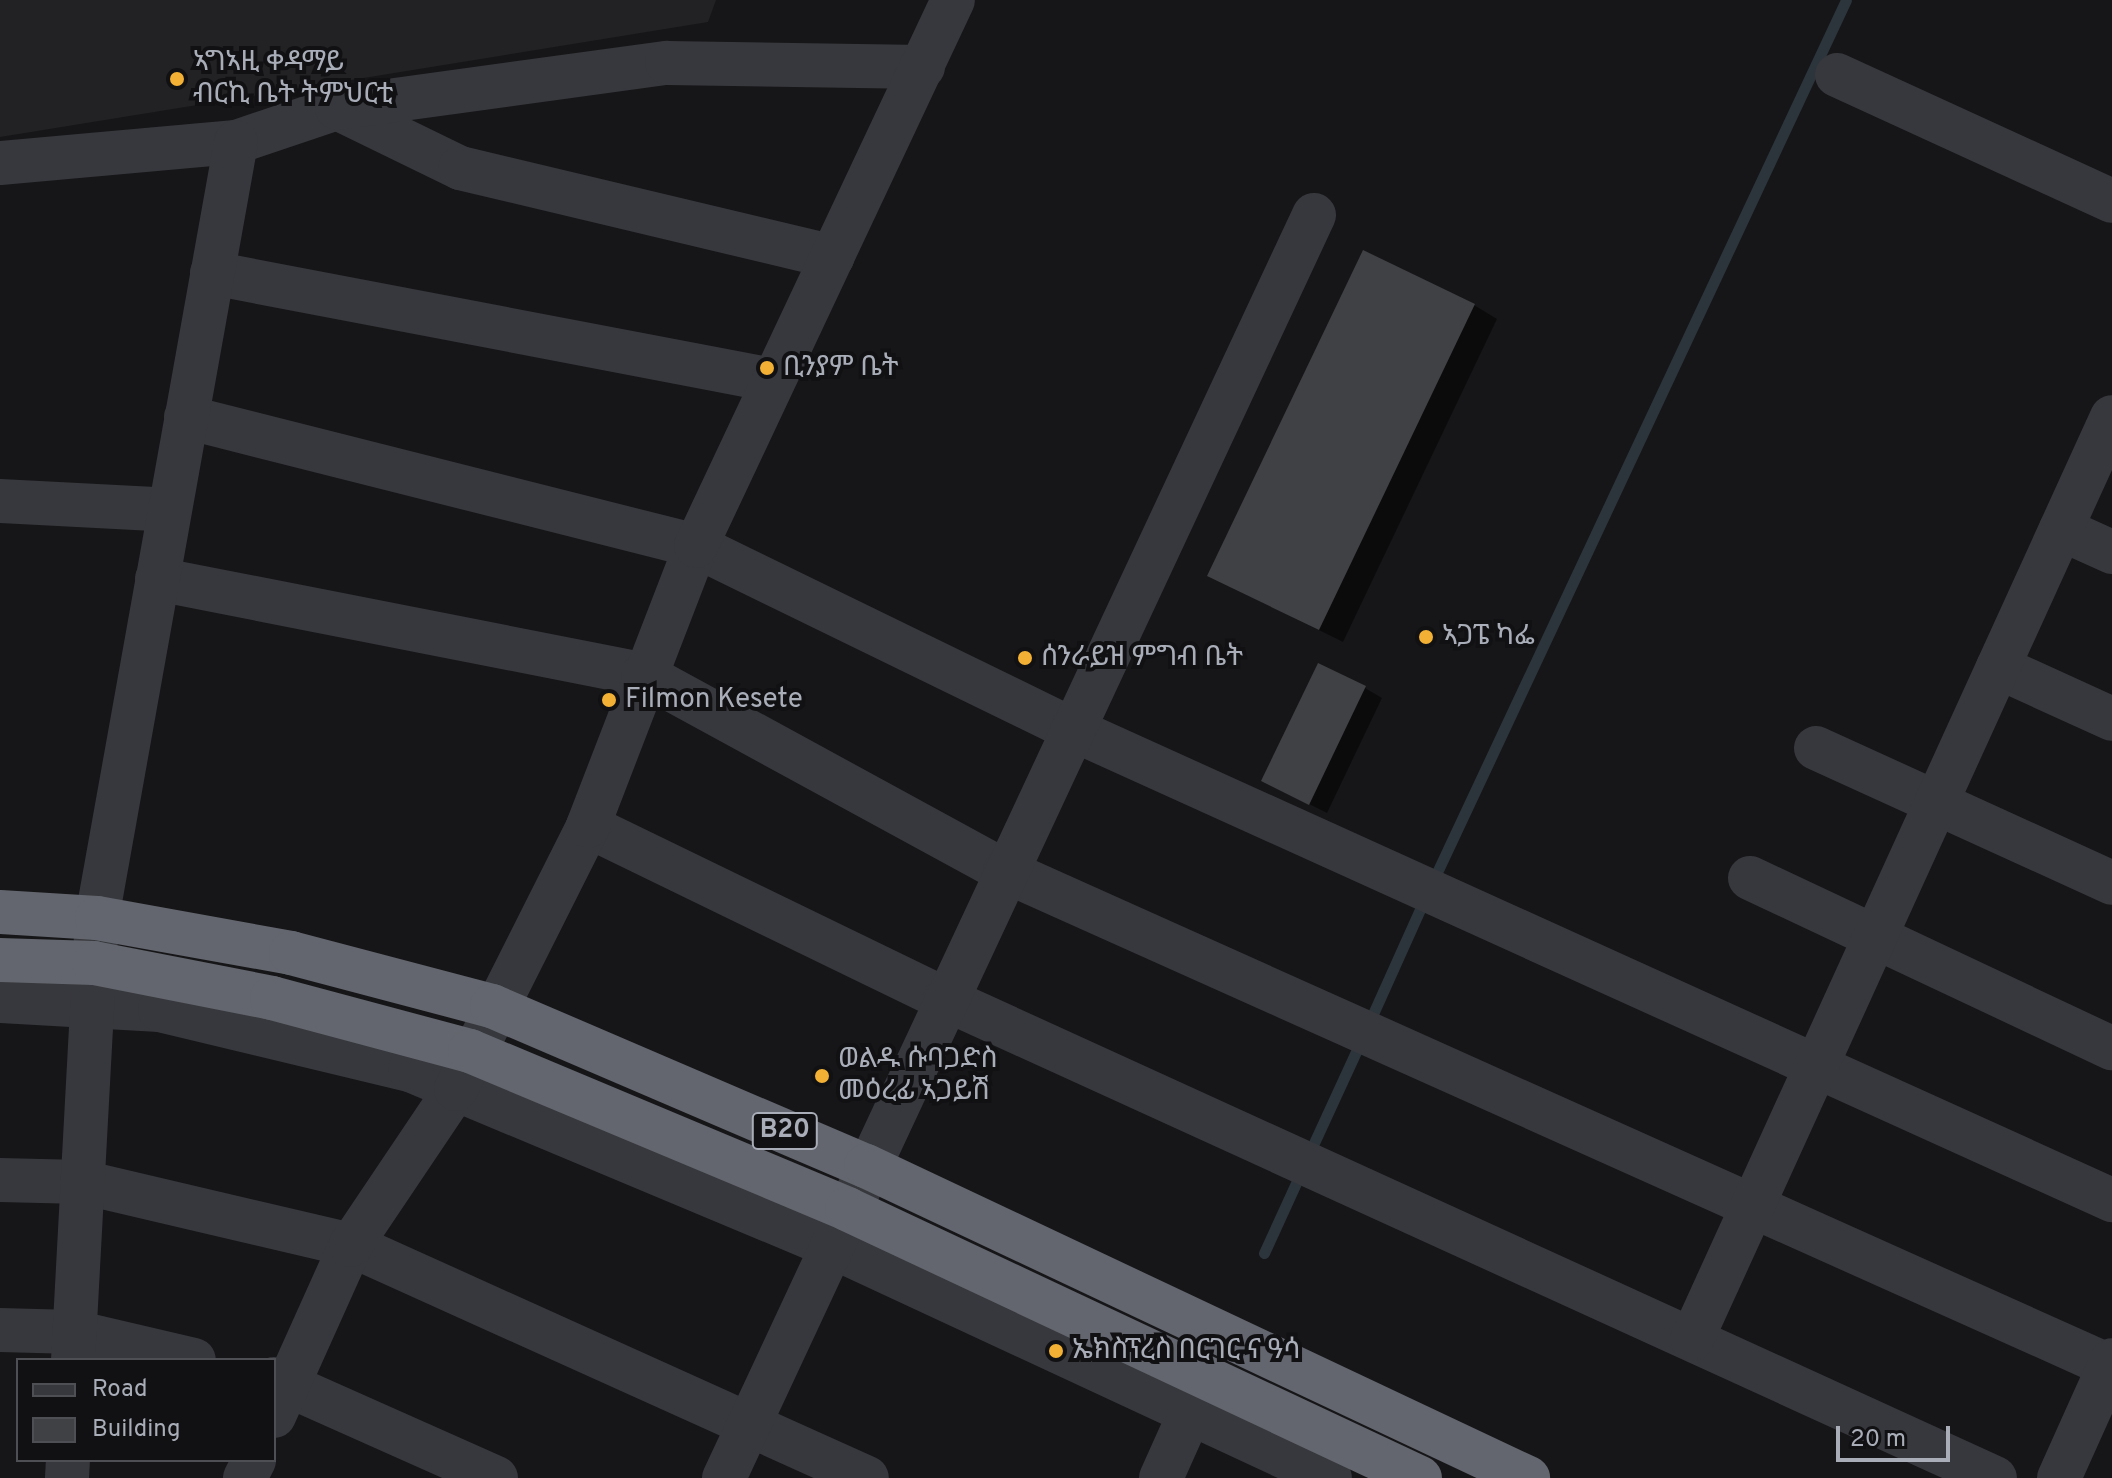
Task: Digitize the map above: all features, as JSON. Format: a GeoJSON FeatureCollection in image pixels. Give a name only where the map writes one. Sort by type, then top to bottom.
{"type":"FeatureCollection","features":[{"type":"Feature","properties":{"kind":"highway","name":"B20"},"geometry":{"type":"LineString","coordinates":[[0,912],[97,918],[291,953],[492,1006],[866,1166],[1528,1478]]}},
{"type":"Feature","properties":{"kind":"highway","name":"B20"},"geometry":{"type":"LineString","coordinates":[[0,960],[93,984],[272,998],[463,1070],[840,1228],[948,1256],[1420,1478]]}},
{"type":"Feature","properties":{"kind":"highway"},"geometry":{"type":"LineString","coordinates":[[948,1256],[966,1213]]}},
{"type":"Feature","properties":{"kind":"street"},"geometry":{"type":"LineString","coordinates":[[496,1478],[279,1392],[351,1245],[463,1070],[492,1006],[588,826],[643,674],[696,546],[953,0]]}},
{"type":"Feature","properties":{"kind":"street"},"geometry":{"type":"LineString","coordinates":[[0,163],[236,142],[337,108],[667,63],[923,67]]}},
{"type":"Feature","properties":{"kind":"street"},"geometry":{"type":"LineString","coordinates":[[1837,75],[2112,201]]}},
{"type":"Feature","properties":{"kind":"street"},"geometry":{"type":"LineString","coordinates":[[337,108],[460,168],[833,257]]}},
{"type":"Feature","properties":{"kind":"street"},"geometry":{"type":"LineString","coordinates":[[74,1346],[97,918],[236,142]]}},
{"type":"Feature","properties":{"kind":"street"},"geometry":{"type":"LineString","coordinates":[[724,1478],[866,1166],[1314,215]]}},
{"type":"Feature","properties":{"kind":"street"},"geometry":{"type":"LineString","coordinates":[[212,273],[772,380]]}},
{"type":"Feature","properties":{"kind":"street"},"geometry":{"type":"LineString","coordinates":[[186,417],[696,546],[1072,729],[1815,1069],[2112,1200]]}},
{"type":"Feature","properties":{"kind":"street"},"geometry":{"type":"LineString","coordinates":[[1692,1339],[2112,417]]}},
{"type":"Feature","properties":{"kind":"street"},"geometry":{"type":"LineString","coordinates":[[0,501],[169,510]]}},
{"type":"Feature","properties":{"kind":"street"},"geometry":{"type":"LineString","coordinates":[[2061,529],[2112,552]]}},
{"type":"Feature","properties":{"kind":"street"},"geometry":{"type":"LineString","coordinates":[[157,579],[643,674],[1005,871],[1751,1207],[2111,1364],[2059,1478]]}},
{"type":"Feature","properties":{"kind":"street"},"geometry":{"type":"LineString","coordinates":[[1998,667],[2112,719]]}},
{"type":"Feature","properties":{"kind":"street"},"geometry":{"type":"LineString","coordinates":[[1816,748],[2112,883]]}},
{"type":"Feature","properties":{"kind":"street"},"geometry":{"type":"LineString","coordinates":[[588,826],[945,999],[1995,1478]]}},
{"type":"Feature","properties":{"kind":"street"},"geometry":{"type":"LineString","coordinates":[[1750,878],[2112,1048]]}},
{"type":"Feature","properties":{"kind":"street"},"geometry":{"type":"LineString","coordinates":[[0,1001],[93,984]]}},
{"type":"Feature","properties":{"kind":"street"},"geometry":{"type":"LineString","coordinates":[[0,1180],[82,1182],[351,1245],[747,1429],[867,1478]]}},
{"type":"Feature","properties":{"kind":"street"},"geometry":{"type":"LineString","coordinates":[[840,1228],[1191,1411],[1330,1478]]}},
{"type":"Feature","properties":{"kind":"street"},"geometry":{"type":"LineString","coordinates":[[0,1330],[74,1346],[177,1358]]}},
{"type":"Feature","properties":{"kind":"street"},"geometry":{"type":"LineString","coordinates":[[1161,1478],[1191,1411]]}},
{"type":"Feature","properties":{"kind":"shaded area","name":"ኣግኣዚ ቀዳማይ ብርኪ ቤት ትምህርቲ"},"geometry":{"type":"Polygon","coordinates":[[[0,0],[716,0],[708,22],[0,137],[0,0]]]}},
{"type":"Feature","properties":{"kind":"building"},"geometry":{"type":"Polygon","coordinates":[[[1363,250],[1475,304],[1319,630],[1207,576],[1363,250]]]}},
{"type":"Feature","properties":{"kind":"building"},"geometry":{"type":"Polygon","coordinates":[[[1318,663],[1366,686],[1309,805],[1261,781],[1318,663]]]}},
{"type":"Feature","properties":{"kind":"waterway"},"geometry":{"type":"LineString","coordinates":[[1432,883],[1846,0]]}},
{"type":"Feature","properties":{"kind":"waterway"},"geometry":{"type":"LineString","coordinates":[[1368,1025],[1425,898]]}},
{"type":"Feature","properties":{"kind":"waterway"},"geometry":{"type":"LineString","coordinates":[[1308,1156],[1361,1041]]}},
{"type":"Feature","properties":{"kind":"waterway"},"geometry":{"type":"LineString","coordinates":[[1264,1253],[1301,1172]]}},
{"type":"Feature","properties":{"kind":"place","name":"ኣግኣዚ ቀዳማይ ብርኪ ቤት ትምህርቲ"},"geometry":{"type":"Point","coordinates":[177,79]}},
{"type":"Feature","properties":{"kind":"place","name":"ቢንያም ቤት"},"geometry":{"type":"Point","coordinates":[767,368]}},
{"type":"Feature","properties":{"kind":"place","name":"ኣጋፔ ካፌ"},"geometry":{"type":"Point","coordinates":[1426,637]}},
{"type":"Feature","properties":{"kind":"place","name":"ሰንራይዝ ምግብ ቤት"},"geometry":{"type":"Point","coordinates":[1025,658]}},
{"type":"Feature","properties":{"kind":"place","name":"Filmon Kesete"},"geometry":{"type":"Point","coordinates":[609,700]}},
{"type":"Feature","properties":{"kind":"place","name":"ወልዱ ሱባጋድስ መዕረፊ ኣጋይሽ"},"geometry":{"type":"Point","coordinates":[822,1076]}},
{"type":"Feature","properties":{"kind":"place","name":"ኤክስፕረስ በርገር ና ዓሳ"},"geometry":{"type":"Point","coordinates":[1056,1351]}}]}
